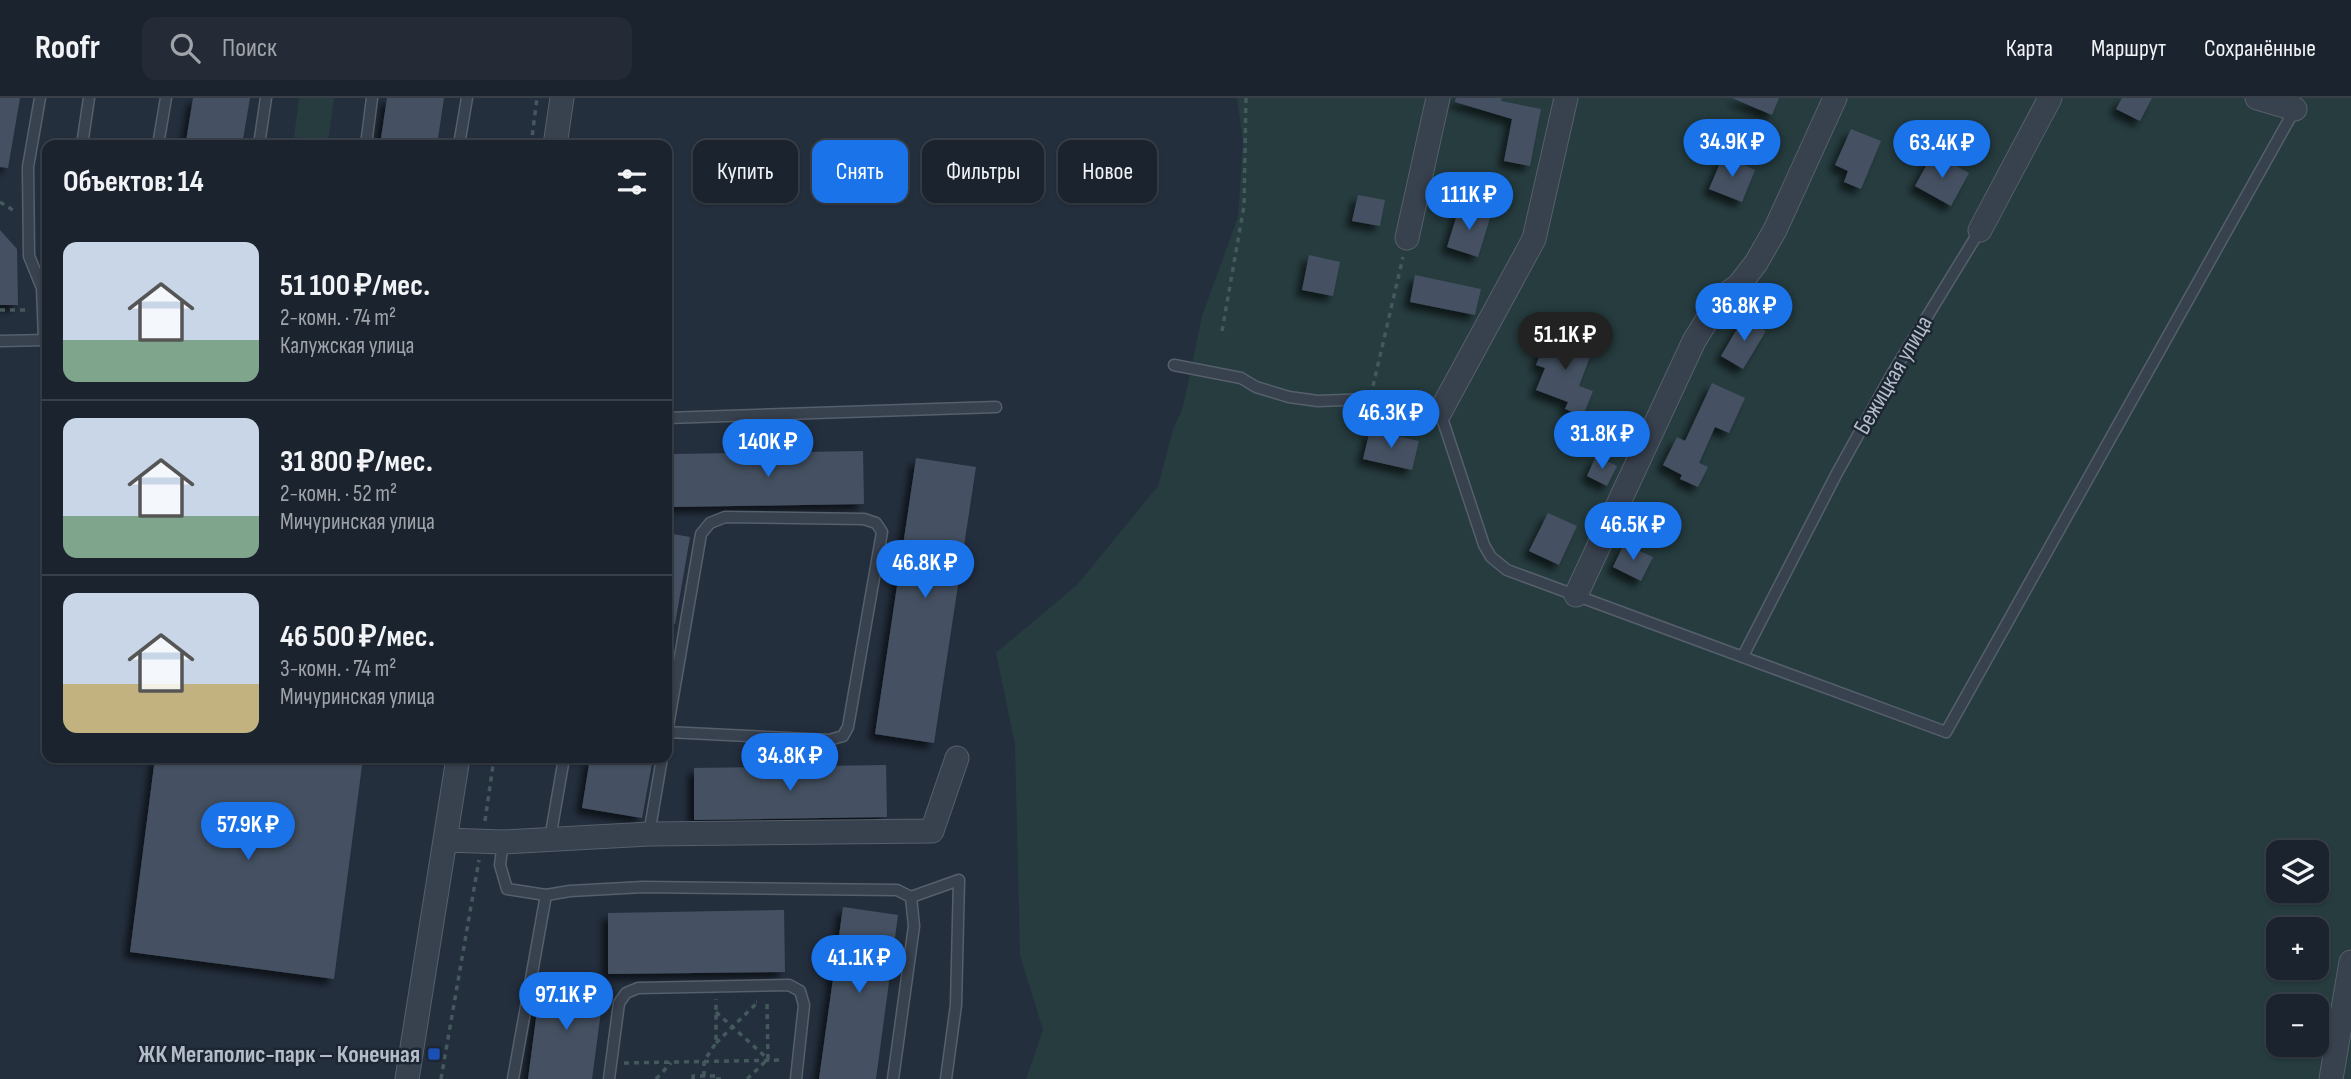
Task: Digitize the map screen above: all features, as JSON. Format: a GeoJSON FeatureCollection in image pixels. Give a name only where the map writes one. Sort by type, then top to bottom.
{"type":"FeatureCollection","features":[{"type":"Feature","properties":{"kind":"street"},"geometry":{"type":"LineString","coordinates":[[556,140],[562,98]]}},
{"type":"Feature","properties":{"kind":"street"},"geometry":{"type":"LineString","coordinates":[[1407,238],[1438,98]]}},
{"type":"Feature","properties":{"kind":"street"},"geometry":{"type":"LineString","coordinates":[[1440,412],[1534,239],[1566,98]]}},
{"type":"Feature","properties":{"kind":"street"},"geometry":{"type":"LineString","coordinates":[[1576,595],[1694,341],[1720,299],[1739,285],[1756,263],[1775,230],[1835,98]]}},
{"type":"Feature","properties":{"kind":"street","name":"Бежицкая улица"},"geometry":{"type":"LineString","coordinates":[[1980,230],[2050,98]]}},
{"type":"Feature","properties":{"kind":"street"},"geometry":{"type":"LineString","coordinates":[[2257,98],[2295,109]]}},
{"type":"Feature","properties":{"kind":"street"},"geometry":{"type":"LineString","coordinates":[[447,840],[492,842],[649,834],[932,831],[957,758]]}},
{"type":"Feature","properties":{"kind":"street"},"geometry":{"type":"LineString","coordinates":[[407,1079],[457,763]]}},
{"type":"Feature","properties":{"kind":"street"},"geometry":{"type":"LineString","coordinates":[[2331,1079],[2351,962]]}},
{"type":"Feature","properties":{"kind":"lane"},"geometry":{"type":"LineString","coordinates":[[40,98],[28,167],[29,256],[42,279]]}},
{"type":"Feature","properties":{"kind":"lane"},"geometry":{"type":"LineString","coordinates":[[83,140],[89,98]]}},
{"type":"Feature","properties":{"kind":"lane"},"geometry":{"type":"LineString","coordinates":[[159,140],[166,98]]}},
{"type":"Feature","properties":{"kind":"lane"},"geometry":{"type":"LineString","coordinates":[[260,140],[266,98]]}},
{"type":"Feature","properties":{"kind":"lane"},"geometry":{"type":"LineString","coordinates":[[367,140],[372,98]]}},
{"type":"Feature","properties":{"kind":"lane"},"geometry":{"type":"LineString","coordinates":[[460,140],[467,98]]}},
{"type":"Feature","properties":{"kind":"lane"},"geometry":{"type":"LineString","coordinates":[[1174,365],[1241,378],[1256,387],[1289,397],[1318,401],[1370,399],[1422,402],[1440,412],[1484,545],[1491,558],[1507,570],[1946,732],[2295,109]]}},
{"type":"Feature","properties":{"kind":"lane","name":"Бежицкая улица"},"geometry":{"type":"LineString","coordinates":[[1743,656],[1867,418],[1980,230]]}},
{"type":"Feature","properties":{"kind":"lane"},"geometry":{"type":"LineString","coordinates":[[0,341],[42,340]]}},
{"type":"Feature","properties":{"kind":"lane"},"geometry":{"type":"LineString","coordinates":[[672,418],[996,407]]}},
{"type":"Feature","properties":{"kind":"lane"},"geometry":{"type":"LineString","coordinates":[[672,703],[701,534],[710,523],[725,517],[864,519],[876,523],[882,532],[848,727],[843,736],[830,740],[672,732]]}},
{"type":"Feature","properties":{"kind":"lane"},"geometry":{"type":"LineString","coordinates":[[550,839],[563,763]]}},
{"type":"Feature","properties":{"kind":"lane"},"geometry":{"type":"LineString","coordinates":[[649,834],[661,763]]}},
{"type":"Feature","properties":{"kind":"lane"},"geometry":{"type":"LineString","coordinates":[[492,842],[507,889],[546,895],[570,891],[656,887],[897,890],[911,897],[959,880],[956,1005],[946,1079]]}},
{"type":"Feature","properties":{"kind":"lane"},"geometry":{"type":"LineString","coordinates":[[513,1079],[546,895]]}},
{"type":"Feature","properties":{"kind":"lane"},"geometry":{"type":"LineString","coordinates":[[893,1079],[914,926],[911,897]]}},
{"type":"Feature","properties":{"kind":"lane"},"geometry":{"type":"LineString","coordinates":[[609,1079],[619,1003],[626,993],[638,988],[789,985],[800,991],[804,1005],[796,1079]]}},
{"type":"Feature","properties":{"kind":"path"},"geometry":{"type":"LineString","coordinates":[[532,140],[537,98]]}},
{"type":"Feature","properties":{"kind":"path"},"geometry":{"type":"LineString","coordinates":[[1222,331],[1244,206],[1246,98]]}},
{"type":"Feature","properties":{"kind":"path"},"geometry":{"type":"LineString","coordinates":[[1370,399],[1407,238]]}},
{"type":"Feature","properties":{"kind":"path"},"geometry":{"type":"LineString","coordinates":[[0,310],[42,309]]}},
{"type":"Feature","properties":{"kind":"path"},"geometry":{"type":"LineString","coordinates":[[442,1079],[492,842],[495,763]]}},
{"type":"Feature","properties":{"kind":"path"},"geometry":{"type":"LineString","coordinates":[[716,987],[716,1044]]}},
{"type":"Feature","properties":{"kind":"path"},"geometry":{"type":"LineString","coordinates":[[716,1002],[726,1002]]}},
{"type":"Feature","properties":{"kind":"path"},"geometry":{"type":"LineString","coordinates":[[747,1002],[767,1002],[768,1059],[747,1079]]}},
{"type":"Feature","properties":{"kind":"path"},"geometry":{"type":"LineString","coordinates":[[704,1076],[704,1060],[716,1044],[758,1002]]}},
{"type":"Feature","properties":{"kind":"path"},"geometry":{"type":"LineString","coordinates":[[716,1012],[768,1059]]}},
{"type":"Feature","properties":{"kind":"path"},"geometry":{"type":"LineString","coordinates":[[611,1063],[798,1060]]}},
{"type":"Feature","properties":{"kind":"path"},"geometry":{"type":"LineString","coordinates":[[656,1079],[673,1062]]}},
{"type":"Feature","properties":{"kind":"path"},"geometry":{"type":"LineString","coordinates":[[693,1079],[693,1076],[726,1079]]}},
{"type":"Feature","properties":{"kind":"green space"},"geometry":{"type":"Polygon","coordinates":[[[299,98],[334,98],[328,140],[294,137],[299,98]]]}},
{"type":"Feature","properties":{"kind":"green space"},"geometry":{"type":"Polygon","coordinates":[[[1237,98],[2351,98],[2351,1079],[1026,1079],[1043,1030],[1020,955],[1015,744],[996,653],[1077,585],[1158,486],[1173,430],[1183,407],[1202,316],[1238,217],[1243,141],[1237,98]]]}},
{"type":"Feature","properties":{"kind":"building"},"geometry":{"type":"Polygon","coordinates":[[[0,98],[20,98],[8,168],[0,167],[0,98]]]}},
{"type":"Feature","properties":{"kind":"building"},"geometry":{"type":"Polygon","coordinates":[[[193,98],[250,98],[243,140],[186,140],[193,98]]]}},
{"type":"Feature","properties":{"kind":"building"},"geometry":{"type":"Polygon","coordinates":[[[387,98],[444,98],[438,140],[381,140],[387,98]]]}},
{"type":"Feature","properties":{"kind":"building"},"geometry":{"type":"Polygon","coordinates":[[[1456,98],[1502,98],[1501,101],[1541,109],[1530,166],[1504,161],[1512,119],[1455,102],[1456,98]]]}},
{"type":"Feature","properties":{"kind":"building"},"geometry":{"type":"Polygon","coordinates":[[[1732,98],[1779,98],[1772,115],[1732,98]]]}},
{"type":"Feature","properties":{"kind":"building"},"geometry":{"type":"Polygon","coordinates":[[[2122,98],[2152,98],[2140,121],[2116,109],[2122,98]]]}},
{"type":"Feature","properties":{"kind":"building"},"geometry":{"type":"Polygon","coordinates":[[[1851,129],[1881,141],[1861,189],[1844,182],[1848,171],[1835,165],[1851,129]]]}},
{"type":"Feature","properties":{"kind":"building"},"geometry":{"type":"Polygon","coordinates":[[[1933,153],[1969,173],[1951,206],[1915,186],[1933,153]]]}},
{"type":"Feature","properties":{"kind":"building"},"geometry":{"type":"Polygon","coordinates":[[[1723,156],[1755,170],[1742,202],[1709,189],[1723,156]]]}},
{"type":"Feature","properties":{"kind":"building"},"geometry":{"type":"Polygon","coordinates":[[[1358,195],[1385,200],[1380,226],[1352,221],[1358,195]]]}},
{"type":"Feature","properties":{"kind":"building"},"geometry":{"type":"Polygon","coordinates":[[[1459,208],[1490,218],[1478,257],[1447,247],[1459,208]]]}},
{"type":"Feature","properties":{"kind":"building"},"geometry":{"type":"Polygon","coordinates":[[[0,230],[17,249],[18,305],[0,305],[0,230]]]}},
{"type":"Feature","properties":{"kind":"building"},"geometry":{"type":"Polygon","coordinates":[[[1309,255],[1340,262],[1333,296],[1302,290],[1309,255]]]}},
{"type":"Feature","properties":{"kind":"building"},"geometry":{"type":"Polygon","coordinates":[[[1415,275],[1481,289],[1475,315],[1410,302],[1415,275]]]}},
{"type":"Feature","properties":{"kind":"building"},"geometry":{"type":"Polygon","coordinates":[[[1744,317],[1766,331],[1743,369],[1721,356],[1744,317]]]}},
{"type":"Feature","properties":{"kind":"building"},"geometry":{"type":"Polygon","coordinates":[[[1549,332],[1593,349],[1579,386],[1593,391],[1583,416],[1565,409],[1568,402],[1536,390],[1545,368],[1536,365],[1549,332]]]}},
{"type":"Feature","properties":{"kind":"building"},"geometry":{"type":"Polygon","coordinates":[[[1712,383],[1745,398],[1729,433],[1715,427],[1699,463],[1708,467],[1698,487],[1680,479],[1682,475],[1663,465],[1677,437],[1685,441],[1712,383]]]}},
{"type":"Feature","properties":{"kind":"building"},"geometry":{"type":"Polygon","coordinates":[[[1370,430],[1419,441],[1412,470],[1363,459],[1370,430]]]}},
{"type":"Feature","properties":{"kind":"building"},"geometry":{"type":"Polygon","coordinates":[[[863,451],[864,504],[673,507],[672,454],[863,451]]]}},
{"type":"Feature","properties":{"kind":"building"},"geometry":{"type":"Polygon","coordinates":[[[1596,456],[1617,466],[1607,486],[1587,476],[1596,456]]]}},
{"type":"Feature","properties":{"kind":"building"},"geometry":{"type":"Polygon","coordinates":[[[916,458],[976,467],[934,743],[875,734],[916,458]]]}},
{"type":"Feature","properties":{"kind":"building"},"geometry":{"type":"Polygon","coordinates":[[[1548,513],[1577,526],[1559,565],[1529,551],[1548,513]]]}},
{"type":"Feature","properties":{"kind":"building"},"geometry":{"type":"Polygon","coordinates":[[[672,534],[690,537],[675,624],[672,624],[672,534]]]}},
{"type":"Feature","properties":{"kind":"building"},"geometry":{"type":"Polygon","coordinates":[[[1624,544],[1653,557],[1641,581],[1613,567],[1624,544]]]}},
{"type":"Feature","properties":{"kind":"building"},"geometry":{"type":"Polygon","coordinates":[[[154,763],[362,763],[334,979],[130,952],[154,763]]]}},
{"type":"Feature","properties":{"kind":"building"},"geometry":{"type":"Polygon","coordinates":[[[589,763],[652,763],[642,818],[582,808],[589,763]]]}},
{"type":"Feature","properties":{"kind":"building"},"geometry":{"type":"Polygon","coordinates":[[[886,765],[887,817],[694,820],[694,768],[886,765]]]}},
{"type":"Feature","properties":{"kind":"building"},"geometry":{"type":"Polygon","coordinates":[[[843,907],[898,915],[876,1079],[819,1079],[843,907]]]}},
{"type":"Feature","properties":{"kind":"building"},"geometry":{"type":"Polygon","coordinates":[[[784,910],[785,972],[608,974],[608,913],[784,910]]]}},
{"type":"Feature","properties":{"kind":"building"},"geometry":{"type":"Polygon","coordinates":[[[541,980],[604,989],[592,1079],[528,1079],[541,980]]]}},
{"type":"Feature","properties":{"kind":"place","name":"ЖК Мегаполис-парк – Конечная"},"geometry":{"type":"Point","coordinates":[434,1054]}}]}
